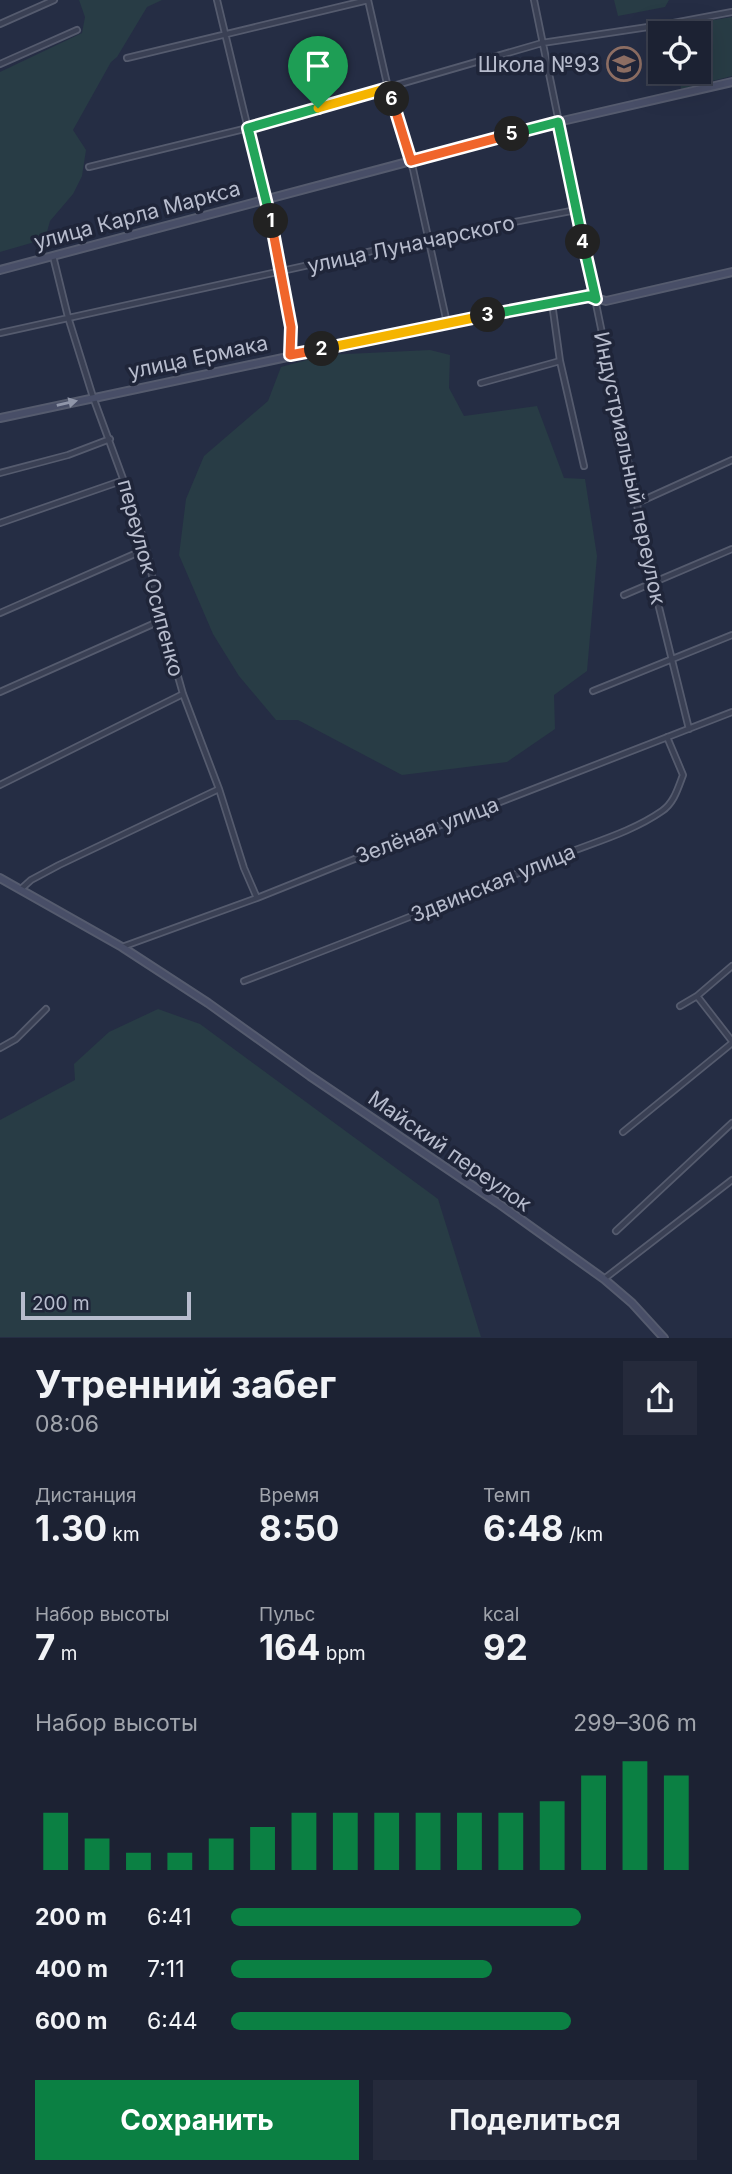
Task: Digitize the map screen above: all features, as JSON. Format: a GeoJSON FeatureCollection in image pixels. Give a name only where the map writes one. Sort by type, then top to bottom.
{"type":"FeatureCollection","features":[{"type":"Feature","properties":{"kind":"main road","name":"улица Карла Маркса"},"geometry":{"type":"LineString","coordinates":[[0,270],[558,122],[732,82]]}},
{"type":"Feature","properties":{"kind":"main road","name":"улица Ермака"},"geometry":{"type":"LineString","coordinates":[[0,418],[552,302],[589,296],[606,301],[732,272]]}},
{"type":"Feature","properties":{"kind":"main road","name":"Майский переулок"},"geometry":{"type":"LineString","coordinates":[[0,878],[122,947],[208,1003],[310,1076],[498,1203],[604,1279],[632,1303],[664,1338]]}},
{"type":"Feature","properties":{"kind":"street"},"geometry":{"type":"LineString","coordinates":[[0,24],[54,0]]}},
{"type":"Feature","properties":{"kind":"street"},"geometry":{"type":"LineString","coordinates":[[217,0],[281,271],[291,327],[290,355]]}},
{"type":"Feature","properties":{"kind":"street"},"geometry":{"type":"LineString","coordinates":[[127,58],[368,0],[388,88],[411,161],[447,323]]}},
{"type":"Feature","properties":{"kind":"street","name":"Индустриальный переулок"},"geometry":{"type":"LineString","coordinates":[[534,0],[653,583],[689,729]]}},
{"type":"Feature","properties":{"kind":"street"},"geometry":{"type":"LineString","coordinates":[[89,167],[248,128],[542,43],[732,12]]}},
{"type":"Feature","properties":{"kind":"street"},"geometry":{"type":"LineString","coordinates":[[0,64],[77,30]]}},
{"type":"Feature","properties":{"kind":"street","name":"улица Луначарского"},"geometry":{"type":"LineString","coordinates":[[0,333],[428,239],[576,210]]}},
{"type":"Feature","properties":{"kind":"street","name":"переулок Осипенко"},"geometry":{"type":"LineString","coordinates":[[53,255],[68,317],[93,397],[110,439],[146,550],[183,694],[257,898]]}},
{"type":"Feature","properties":{"kind":"street"},"geometry":{"type":"LineString","coordinates":[[552,302],[560,361],[584,466]]}},
{"type":"Feature","properties":{"kind":"street"},"geometry":{"type":"LineString","coordinates":[[481,383],[560,361]]}},
{"type":"Feature","properties":{"kind":"street"},"geometry":{"type":"LineString","coordinates":[[0,473],[110,439]]}},
{"type":"Feature","properties":{"kind":"street"},"geometry":{"type":"LineString","coordinates":[[637,503],[732,460]]}},
{"type":"Feature","properties":{"kind":"street"},"geometry":{"type":"LineString","coordinates":[[0,523],[124,480]]}},
{"type":"Feature","properties":{"kind":"street"},"geometry":{"type":"LineString","coordinates":[[624,595],[732,549]]}},
{"type":"Feature","properties":{"kind":"street"},"geometry":{"type":"LineString","coordinates":[[0,613],[146,550]]}},
{"type":"Feature","properties":{"kind":"street"},"geometry":{"type":"LineString","coordinates":[[0,692],[162,620]]}},
{"type":"Feature","properties":{"kind":"street"},"geometry":{"type":"LineString","coordinates":[[593,691],[732,635]]}},
{"type":"Feature","properties":{"kind":"street"},"geometry":{"type":"LineString","coordinates":[[0,785],[183,694]]}},
{"type":"Feature","properties":{"kind":"street","name":"Зелёная улица"},"geometry":{"type":"LineString","coordinates":[[122,947],[257,898],[732,712]]}},
{"type":"Feature","properties":{"kind":"street","name":"Здвинская улица"},"geometry":{"type":"LineString","coordinates":[[244,981],[428,911],[553,858],[618,834],[661,812],[670,805],[682,775],[667,737]]}},
{"type":"Feature","properties":{"kind":"street"},"geometry":{"type":"LineString","coordinates":[[20,890],[31,880],[59,865],[219,789]]}},
{"type":"Feature","properties":{"kind":"street"},"geometry":{"type":"LineString","coordinates":[[680,1006],[732,966]]}},
{"type":"Feature","properties":{"kind":"street"},"geometry":{"type":"LineString","coordinates":[[624,1132],[732,1042],[696,996]]}},
{"type":"Feature","properties":{"kind":"street"},"geometry":{"type":"LineString","coordinates":[[0,1048],[16,1040],[46,1009]]}},
{"type":"Feature","properties":{"kind":"street"},"geometry":{"type":"LineString","coordinates":[[616,1231],[732,1123]]}},
{"type":"Feature","properties":{"kind":"street"},"geometry":{"type":"LineString","coordinates":[[604,1279],[732,1180]]}},
{"type":"Feature","properties":{"kind":"shaded area"},"geometry":{"type":"Polygon","coordinates":[[[79,0],[162,0],[147,7],[117,57],[111,62],[73,130],[86,150],[82,176],[73,194],[50,221],[45,239],[0,252],[0,72],[82,33],[85,17],[79,0]]]}},
{"type":"Feature","properties":{"kind":"shaded area"},"geometry":{"type":"Polygon","coordinates":[[[614,0],[669,0],[665,7],[618,16],[614,0]]]}},
{"type":"Feature","properties":{"kind":"shaded area"},"geometry":{"type":"Polygon","coordinates":[[[732,17],[732,76],[711,81],[711,21],[708,21],[732,17]]]}},
{"type":"Feature","properties":{"kind":"shaded area"},"geometry":{"type":"Polygon","coordinates":[[[680,84],[701,84],[681,89],[680,84]]]}},
{"type":"Feature","properties":{"kind":"shaded area"},"geometry":{"type":"Polygon","coordinates":[[[430,350],[450,355],[449,388],[464,416],[537,406],[564,478],[585,479],[597,556],[587,671],[554,695],[555,729],[507,762],[402,775],[298,720],[276,720],[239,676],[213,634],[179,555],[186,499],[204,456],[268,401],[281,367],[326,355],[430,350]]]}},
{"type":"Feature","properties":{"kind":"shaded area"},"geometry":{"type":"Polygon","coordinates":[[[158,1009],[200,1024],[438,1199],[481,1337],[0,1337],[0,1120],[75,1080],[74,1064],[109,1032],[158,1009]]]}},
{"type":"Feature","properties":{"kind":"place","name":"Школа №93"},"geometry":{"type":"Point","coordinates":[624,64]}},
{"type":"Feature","properties":{"kind":"route"},"geometry":{"type":"LineString","coordinates":[[388,88],[411,161],[558,122],[596,299],[589,296],[552,302],[290,355],[291,327],[277,249],[248,128],[318,108],[388,88]]}}]}
